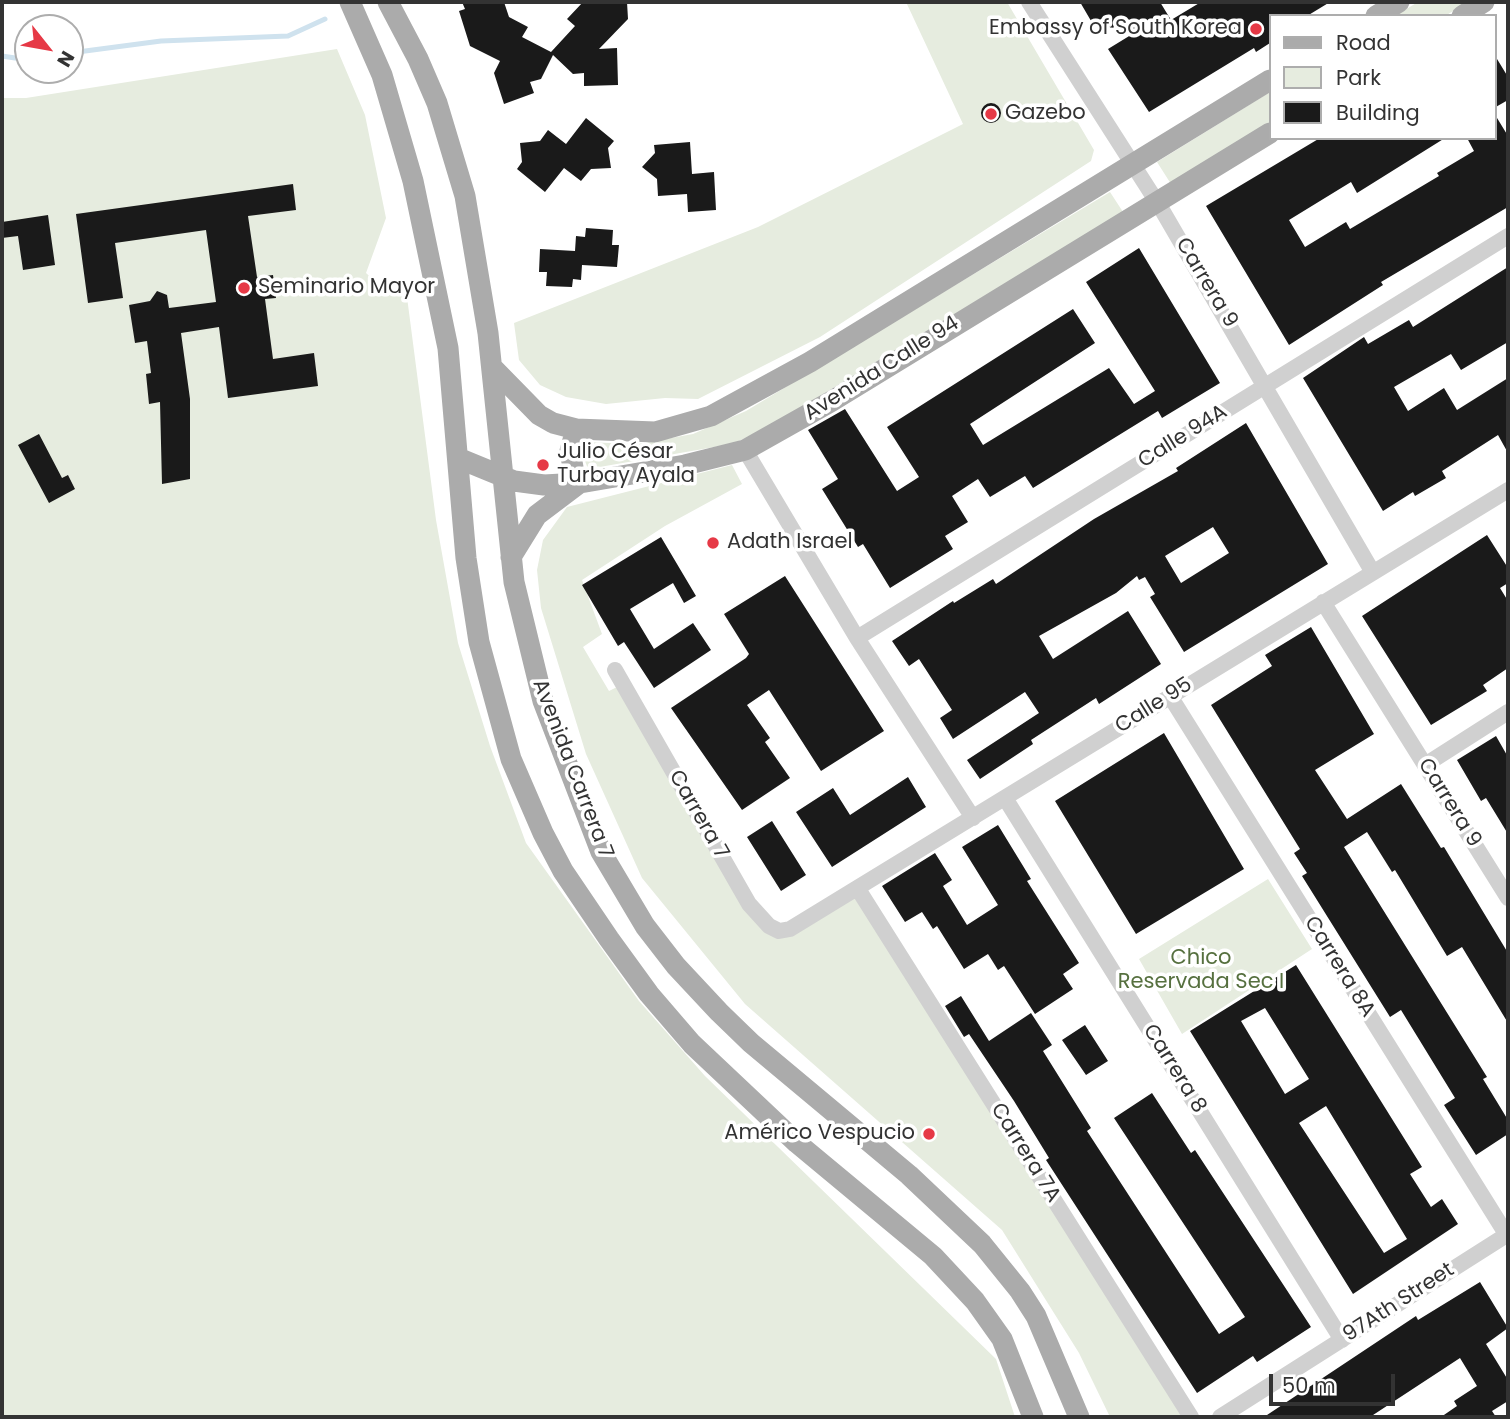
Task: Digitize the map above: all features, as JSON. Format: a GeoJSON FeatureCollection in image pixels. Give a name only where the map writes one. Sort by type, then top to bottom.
{"type":"FeatureCollection","features":[{"type":"Feature","properties":{"kind":"main road","name":"Avenida Carrera 7"},"geometry":{"type":"LineString","coordinates":[[351,2],[382,75],[413,181],[442,311],[472,598],[494,702],[516,772],[563,871],[642,985],[692,1044],[797,1143],[933,1256],[975,1301],[1002,1339],[1033,1417]]}},
{"type":"Feature","properties":{"kind":"main road","name":"Avenida Carrera 7"},"geometry":{"type":"LineString","coordinates":[[388,2],[418,59],[437,103],[465,197],[492,367],[511,557],[524,629],[556,738],[601,852],[645,926],[676,966],[751,1043],[909,1174],[982,1244],[1020,1291],[1036,1316],[1079,1417]]}},
{"type":"Feature","properties":{"kind":"main road"},"geometry":{"type":"LineString","coordinates":[[1379,14],[1399,2]]}},
{"type":"Feature","properties":{"kind":"main road"},"geometry":{"type":"LineString","coordinates":[[1465,14],[1485,2]]}},
{"type":"Feature","properties":{"kind":"main road","name":"Avenida Calle 94"},"geometry":{"type":"LineString","coordinates":[[492,367],[539,415],[553,423],[576,429],[656,432],[700,420],[734,405],[1268,81]]}},
{"type":"Feature","properties":{"kind":"main road","name":"Avenida Calle 94"},"geometry":{"type":"LineString","coordinates":[[458,458],[529,484],[580,483],[685,465],[745,450],[1268,135]]}},
{"type":"Feature","properties":{"kind":"main road"},"geometry":{"type":"LineString","coordinates":[[511,557],[537,515],[549,503],[580,483],[571,462],[570,451],[576,429]]}},
{"type":"Feature","properties":{"kind":"street","name":"Carrera 9"},"geometry":{"type":"LineString","coordinates":[[1029,2],[1157,203],[1372,571]]}},
{"type":"Feature","properties":{"kind":"street","name":"Calle 94A"},"geometry":{"type":"LineString","coordinates":[[857,638],[1508,236]]}},
{"type":"Feature","properties":{"kind":"street"},"geometry":{"type":"LineString","coordinates":[[745,450],[857,638],[973,818]]}},
{"type":"Feature","properties":{"kind":"street","name":"Calle 95"},"geometry":{"type":"LineString","coordinates":[[800,925],[1372,571],[1508,491]]}},
{"type":"Feature","properties":{"kind":"street","name":"Carrera 9"},"geometry":{"type":"LineString","coordinates":[[1323,602],[1508,898]]}},
{"type":"Feature","properties":{"kind":"street","name":"Carrera 7"},"geometry":{"type":"LineString","coordinates":[[615,670],[749,905],[769,926],[779,931],[800,925]]}},
{"type":"Feature","properties":{"kind":"street","name":"Carrera 8A"},"geometry":{"type":"LineString","coordinates":[[1170,696],[1508,1235]]}},
{"type":"Feature","properties":{"kind":"street"},"geometry":{"type":"LineString","coordinates":[[1425,765],[1508,712]]}},
{"type":"Feature","properties":{"kind":"street","name":"Carrera 8"},"geometry":{"type":"LineString","coordinates":[[1006,798],[1342,1340]]}},
{"type":"Feature","properties":{"kind":"street","name":"Carrera 7A"},"geometry":{"type":"LineString","coordinates":[[858,889],[1191,1417]]}},
{"type":"Feature","properties":{"kind":"street","name":"97Ath Street"},"geometry":{"type":"LineString","coordinates":[[1220,1417],[1508,1235]]}},
{"type":"Feature","properties":{"kind":"green space"},"geometry":{"type":"Polygon","coordinates":[[[906,2],[1007,2],[1094,150],[1091,161],[820,337],[698,399],[665,398],[606,404],[566,397],[540,385],[519,360],[514,323],[758,227],[963,124],[906,2]]]}},
{"type":"Feature","properties":{"kind":"green space"},"geometry":{"type":"Polygon","coordinates":[[[1418,2],[1468,2],[1448,14],[1398,14],[1418,2]]]}},
{"type":"Feature","properties":{"kind":"green space"},"geometry":{"type":"Polygon","coordinates":[[[337,49],[365,115],[386,218],[366,273],[381,287],[407,297],[436,520],[458,643],[490,746],[526,843],[639,1001],[705,1076],[996,1359],[1015,1417],[2,1417],[2,98],[26,98],[337,49]]]}},
{"type":"Feature","properties":{"kind":"green space"},"geometry":{"type":"Polygon","coordinates":[[[1268,93],[1268,124],[1171,184],[1157,162],[1268,93]]]}},
{"type":"Feature","properties":{"kind":"green space"},"geometry":{"type":"Polygon","coordinates":[[[1110,192],[1123,212],[767,428],[732,444],[588,469],[582,453],[583,442],[638,444],[693,434],[746,411],[1110,192]]]}},
{"type":"Feature","properties":{"kind":"green space"},"geometry":{"type":"Polygon","coordinates":[[[732,465],[742,484],[665,526],[582,580],[602,634],[583,647],[609,691],[623,684],[749,904],[779,931],[858,889],[1191,1417],[1110,1417],[1079,1353],[1002,1230],[745,1004],[642,878],[586,754],[541,608],[537,570],[543,540],[567,507],[732,465]]]}},
{"type":"Feature","properties":{"kind":"green space","name":"Chico Reservada Sec I"},"geometry":{"type":"Polygon","coordinates":[[[1268,879],[1312,949],[1182,1034],[1139,959],[1268,879]]]}},
{"type":"Feature","properties":{"kind":"building"},"geometry":{"type":"Polygon","coordinates":[[[462,2],[504,2],[509,17],[528,27],[522,37],[551,52],[575,26],[567,19],[583,2],[627,2],[628,19],[599,49],[617,48],[618,85],[584,86],[584,73],[573,74],[553,55],[541,79],[530,82],[534,93],[504,104],[494,73],[500,61],[470,46],[459,11],[465,9],[462,2]]]}},
{"type":"Feature","properties":{"kind":"building"},"geometry":{"type":"Polygon","coordinates":[[[1080,2],[1160,2],[1171,20],[1201,2],[1330,2],[1310,14],[1268,14],[1268,44],[1256,52],[1254,48],[1149,112],[1108,49],[1139,30],[1094,26],[1080,2]]]}},
{"type":"Feature","properties":{"kind":"building"},"geometry":{"type":"Polygon","coordinates":[[[1496,57],[1508,77],[1508,100],[1496,107],[1496,57]]]}},
{"type":"Feature","properties":{"kind":"building","name":"Gazebo"},"geometry":{"type":"Polygon","coordinates":[[[991,103],[998,106],[1001,113],[998,120],[991,123],[984,120],[981,113],[984,106],[991,103]]]}},
{"type":"Feature","properties":{"kind":"building"},"geometry":{"type":"Polygon","coordinates":[[[1496,116],[1508,136],[1508,207],[1381,282],[1383,285],[1289,345],[1206,206],[1317,140],[1442,140],[1357,193],[1351,182],[1289,220],[1305,247],[1346,222],[1350,229],[1439,176],[1437,173],[1474,151],[1468,140],[1496,140],[1496,116]]]}},
{"type":"Feature","properties":{"kind":"building"},"geometry":{"type":"Polygon","coordinates":[[[586,118],[614,141],[608,148],[611,168],[591,169],[581,181],[564,168],[545,192],[517,169],[522,162],[520,143],[540,141],[548,130],[566,144],[586,118]]]}},
{"type":"Feature","properties":{"kind":"building"},"geometry":{"type":"Polygon","coordinates":[[[690,142],[692,174],[714,172],[716,210],[688,212],[687,194],[658,196],[657,179],[642,167],[655,153],[654,145],[690,142]]]}},
{"type":"Feature","properties":{"kind":"building","name":"Seminario Mayor"},"geometry":{"type":"Polygon","coordinates":[[[293,184],[296,210],[248,216],[257,277],[273,275],[276,298],[265,299],[273,359],[314,353],[318,386],[228,398],[219,327],[181,333],[190,399],[190,479],[162,484],[160,402],[149,404],[146,374],[151,373],[147,341],[135,343],[129,305],[150,301],[157,291],[167,295],[169,308],[216,302],[206,230],[115,243],[123,298],[88,303],[76,214],[293,184]]]}},
{"type":"Feature","properties":{"kind":"building"},"geometry":{"type":"Polygon","coordinates":[[[48,215],[55,265],[23,270],[18,236],[2,238],[2,222],[48,215]]]}},
{"type":"Feature","properties":{"kind":"building"},"geometry":{"type":"Polygon","coordinates":[[[586,228],[613,230],[612,245],[619,245],[617,267],[582,265],[581,280],[573,279],[572,287],[546,286],[547,272],[539,272],[540,249],[575,251],[576,236],[585,237],[586,228]]]}},
{"type":"Feature","properties":{"kind":"building"},"geometry":{"type":"Polygon","coordinates":[[[1139,248],[1220,383],[1162,418],[1158,411],[1033,488],[1025,476],[990,497],[978,479],[952,496],[968,522],[945,536],[953,549],[890,588],[863,544],[858,547],[822,489],[838,479],[808,430],[845,409],[897,491],[919,477],[887,427],[1073,309],[1095,343],[970,424],[983,445],[1109,368],[1134,404],[1155,391],[1086,282],[1139,248]]]}},
{"type":"Feature","properties":{"kind":"building"},"geometry":{"type":"Polygon","coordinates":[[[1508,267],[1508,342],[1461,370],[1451,354],[1394,387],[1408,411],[1444,388],[1457,410],[1508,378],[1508,453],[1498,435],[1442,471],[1446,478],[1415,496],[1413,492],[1383,511],[1303,378],[1364,337],[1368,344],[1409,320],[1413,327],[1508,267]]]}},
{"type":"Feature","properties":{"kind":"building"},"geometry":{"type":"Polygon","coordinates":[[[1246,423],[1328,564],[1184,652],[1150,597],[1155,594],[1145,577],[1139,580],[1137,576],[1116,593],[1039,636],[1053,659],[1128,611],[1161,664],[1099,704],[1096,698],[1031,740],[1033,744],[980,779],[967,760],[1039,713],[1025,692],[953,739],[940,718],[952,710],[919,659],[909,666],[892,641],[953,601],[954,603],[993,579],[996,584],[1094,519],[1178,471],[1176,468],[1246,423]],[[1213,527],[1165,556],[1181,583],[1229,553],[1213,527]]]}},
{"type":"Feature","properties":{"kind":"building"},"geometry":{"type":"Polygon","coordinates":[[[39,434],[62,478],[68,475],[75,489],[49,503],[18,445],[39,434]]]}},
{"type":"Feature","properties":{"kind":"building"},"geometry":{"type":"Polygon","coordinates":[[[1487,535],[1508,568],[1508,583],[1500,588],[1508,601],[1508,668],[1483,685],[1487,691],[1431,725],[1362,616],[1487,535]]]}},
{"type":"Feature","properties":{"kind":"building"},"geometry":{"type":"Polygon","coordinates":[[[661,537],[696,596],[684,603],[673,583],[630,609],[654,649],[693,623],[711,650],[654,688],[624,642],[618,646],[582,585],[661,537]]]}},
{"type":"Feature","properties":{"kind":"building"},"geometry":{"type":"Polygon","coordinates":[[[785,576],[884,731],[821,771],[769,690],[747,705],[770,738],[765,742],[790,778],[742,810],[671,708],[746,658],[749,654],[724,614],[785,576]]]}},
{"type":"Feature","properties":{"kind":"building"},"geometry":{"type":"Polygon","coordinates":[[[1311,627],[1374,734],[1315,770],[1347,819],[1401,784],[1441,848],[1444,847],[1508,953],[1508,1023],[1462,947],[1447,956],[1395,870],[1392,872],[1367,832],[1344,847],[1487,1077],[1483,1079],[1508,1120],[1508,1134],[1476,1155],[1444,1105],[1455,1098],[1401,1010],[1390,1017],[1302,876],[1307,873],[1294,853],[1300,849],[1211,705],[1272,666],[1265,655],[1311,627]]]}},
{"type":"Feature","properties":{"kind":"building"},"geometry":{"type":"Polygon","coordinates":[[[1164,733],[1244,869],[1136,934],[1055,801],[1164,733]]]}},
{"type":"Feature","properties":{"kind":"building"},"geometry":{"type":"Polygon","coordinates":[[[1496,736],[1508,757],[1508,834],[1486,798],[1481,801],[1457,760],[1496,736]]]}},
{"type":"Feature","properties":{"kind":"building"},"geometry":{"type":"Polygon","coordinates":[[[908,777],[926,807],[832,867],[796,812],[833,788],[850,815],[908,777]]]}},
{"type":"Feature","properties":{"kind":"building"},"geometry":{"type":"Polygon","coordinates":[[[772,821],[806,875],[781,891],[747,837],[772,821]]]}},
{"type":"Feature","properties":{"kind":"building"},"geometry":{"type":"Polygon","coordinates":[[[998,825],[1031,879],[1027,881],[1079,963],[1063,974],[1073,989],[1035,1014],[1004,966],[998,970],[988,954],[964,969],[937,926],[933,929],[922,912],[905,922],[882,886],[935,853],[952,880],[943,886],[967,925],[998,905],[962,847],[998,825]]]}},
{"type":"Feature","properties":{"kind":"building"},"geometry":{"type":"Polygon","coordinates":[[[1296,965],[1422,1167],[1410,1174],[1431,1207],[1442,1199],[1458,1224],[1353,1294],[1190,1031],[1296,965]],[[1265,1008],[1241,1021],[1285,1094],[1309,1079],[1265,1008]],[[1326,1106],[1299,1123],[1384,1253],[1407,1239],[1326,1106]]]}},
{"type":"Feature","properties":{"kind":"building"},"geometry":{"type":"Polygon","coordinates":[[[961,996],[989,1041],[1031,1013],[1052,1045],[1043,1051],[1091,1128],[1087,1131],[1219,1334],[1245,1317],[1114,1118],[1152,1093],[1191,1153],[1195,1150],[1311,1327],[1257,1362],[1253,1356],[1197,1393],[1046,1160],[1049,1158],[1014,1101],[969,1034],[964,1037],[945,1006],[961,996]]]}},
{"type":"Feature","properties":{"kind":"building"},"geometry":{"type":"Polygon","coordinates":[[[1085,1025],[1108,1061],[1086,1075],[1062,1040],[1085,1025]]]}},
{"type":"Feature","properties":{"kind":"building"},"geometry":{"type":"Polygon","coordinates":[[[1480,1282],[1508,1328],[1486,1344],[1508,1380],[1508,1401],[1492,1411],[1496,1417],[1441,1417],[1457,1406],[1454,1401],[1477,1386],[1460,1358],[1370,1417],[1264,1417],[1416,1316],[1418,1320],[1480,1282]]]}},
{"type":"Feature","properties":{"kind":"waterway"},"geometry":{"type":"LineString","coordinates":[[84,51],[161,41],[288,36],[325,19]]}},
{"type":"Feature","properties":{"kind":"waterway"},"geometry":{"type":"LineString","coordinates":[[2,56],[14,58]]}},
{"type":"Feature","properties":{"kind":"place","name":"Embassy of South Korea"},"geometry":{"type":"Point","coordinates":[1256,29]}},
{"type":"Feature","properties":{"kind":"place","name":"Gazebo"},"geometry":{"type":"Point","coordinates":[991,114]}},
{"type":"Feature","properties":{"kind":"place","name":"Seminario Mayor"},"geometry":{"type":"Point","coordinates":[244,288]}},
{"type":"Feature","properties":{"kind":"place","name":"Julio César Turbay Ayala"},"geometry":{"type":"Point","coordinates":[543,465]}},
{"type":"Feature","properties":{"kind":"place","name":"Adath Israel"},"geometry":{"type":"Point","coordinates":[713,543]}},
{"type":"Feature","properties":{"kind":"place","name":"Américo Vespucio"},"geometry":{"type":"Point","coordinates":[929,1134]}}]}
